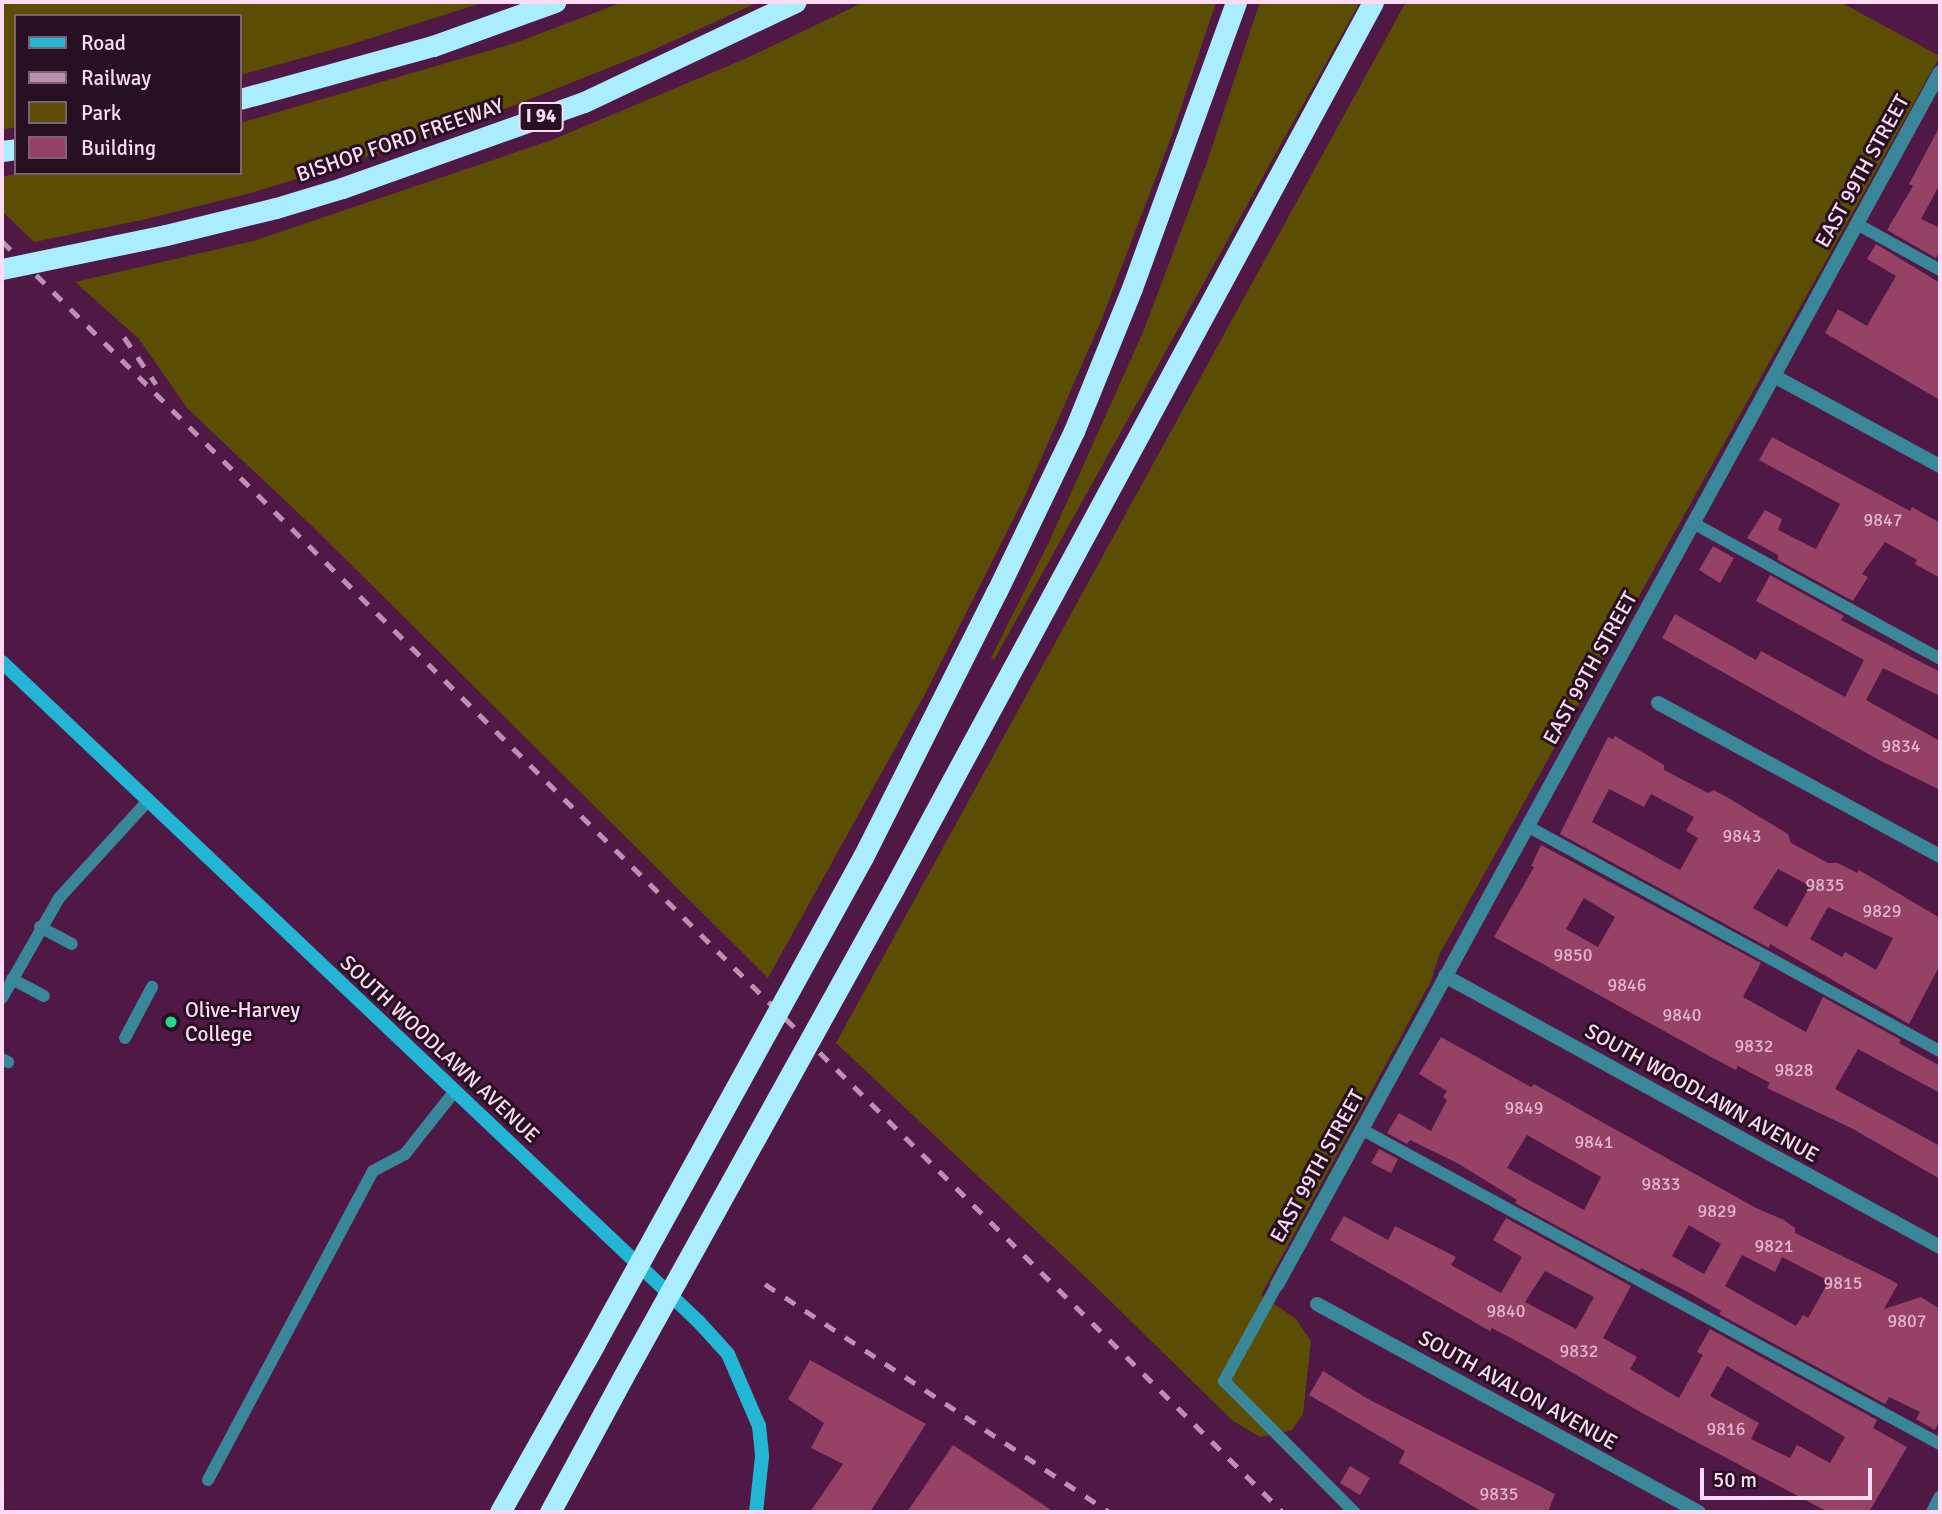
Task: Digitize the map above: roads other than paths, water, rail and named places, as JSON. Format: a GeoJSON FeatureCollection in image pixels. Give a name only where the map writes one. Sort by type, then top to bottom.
{"type":"FeatureCollection","features":[{"type":"Feature","properties":{"kind":"highway"},"geometry":{"type":"LineString","coordinates":[[242,98],[433,46],[555,2]]}},
{"type":"Feature","properties":{"kind":"highway","name":"BISHOP FORD FREEWAY"},"geometry":{"type":"LineString","coordinates":[[2,269],[166,235],[276,208],[342,188],[584,102],[796,2]]}},
{"type":"Feature","properties":{"kind":"highway"},"geometry":{"type":"LineString","coordinates":[[500,1512],[863,857],[997,591],[1074,431],[1132,288],[1236,2]]}},
{"type":"Feature","properties":{"kind":"highway"},"geometry":{"type":"LineString","coordinates":[[550,1512],[894,888],[1373,2]]}},
{"type":"Feature","properties":{"kind":"street","name":"EAST 99TH STREET"},"geometry":{"type":"LineString","coordinates":[[1277,1285],[1940,74]]}},
{"type":"Feature","properties":{"kind":"street"},"geometry":{"type":"LineString","coordinates":[[1774,376],[1940,466]]}},
{"type":"Feature","properties":{"kind":"street","name":"SOUTH WOODLAWN AVENUE"},"geometry":{"type":"LineString","coordinates":[[2,662],[699,1322],[728,1354],[760,1426],[762,1457],[756,1512]]}},
{"type":"Feature","properties":{"kind":"street"},"geometry":{"type":"LineString","coordinates":[[1658,703],[1940,856]]}},
{"type":"Feature","properties":{"kind":"street","name":"SOUTH WOODLAWN AVENUE"},"geometry":{"type":"LineString","coordinates":[[1445,976],[1940,1247]]}},
{"type":"Feature","properties":{"kind":"street","name":"SOUTH AVALON AVENUE"},"geometry":{"type":"LineString","coordinates":[[1317,1304],[1699,1512]]}},
{"type":"Feature","properties":{"kind":"street"},"geometry":{"type":"LineString","coordinates":[[1933,1512],[1940,1499]]}},
{"type":"Feature","properties":{"kind":"lane"},"geometry":{"type":"LineString","coordinates":[[1857,224],[1940,270]]}},
{"type":"Feature","properties":{"kind":"lane"},"geometry":{"type":"LineString","coordinates":[[1693,523],[1940,659]]}},
{"type":"Feature","properties":{"kind":"lane"},"geometry":{"type":"LineString","coordinates":[[2,998],[40,927],[59,898],[148,802]]}},
{"type":"Feature","properties":{"kind":"lane"},"geometry":{"type":"LineString","coordinates":[[1527,826],[1940,1051]]}},
{"type":"Feature","properties":{"kind":"lane"},"geometry":{"type":"LineString","coordinates":[[40,927],[72,944]]}},
{"type":"Feature","properties":{"kind":"lane"},"geometry":{"type":"LineString","coordinates":[[12,979],[44,996]]}},
{"type":"Feature","properties":{"kind":"lane"},"geometry":{"type":"LineString","coordinates":[[125,1038],[152,987]]}},
{"type":"Feature","properties":{"kind":"lane"},"geometry":{"type":"LineString","coordinates":[[208,1480],[373,1171],[405,1154],[455,1091]]}},
{"type":"Feature","properties":{"kind":"lane"},"geometry":{"type":"LineString","coordinates":[[1361,1129],[1940,1444]]}},
{"type":"Feature","properties":{"kind":"lane"},"geometry":{"type":"LineString","coordinates":[[1277,1285],[1224,1381],[1354,1512]]}},
{"type":"Feature","properties":{"kind":"railway"},"geometry":{"type":"LineString","coordinates":[[2,241],[1283,1512]]}},
{"type":"Feature","properties":{"kind":"railway"},"geometry":{"type":"LineString","coordinates":[[124,337],[156,384]]}},
{"type":"Feature","properties":{"kind":"railway"},"geometry":{"type":"LineString","coordinates":[[765,1284],[1110,1512]]}},
{"type":"Feature","properties":{"kind":"place","name":"Olive-Harvey College"},"geometry":{"type":"Point","coordinates":[171,1022]}}]}
